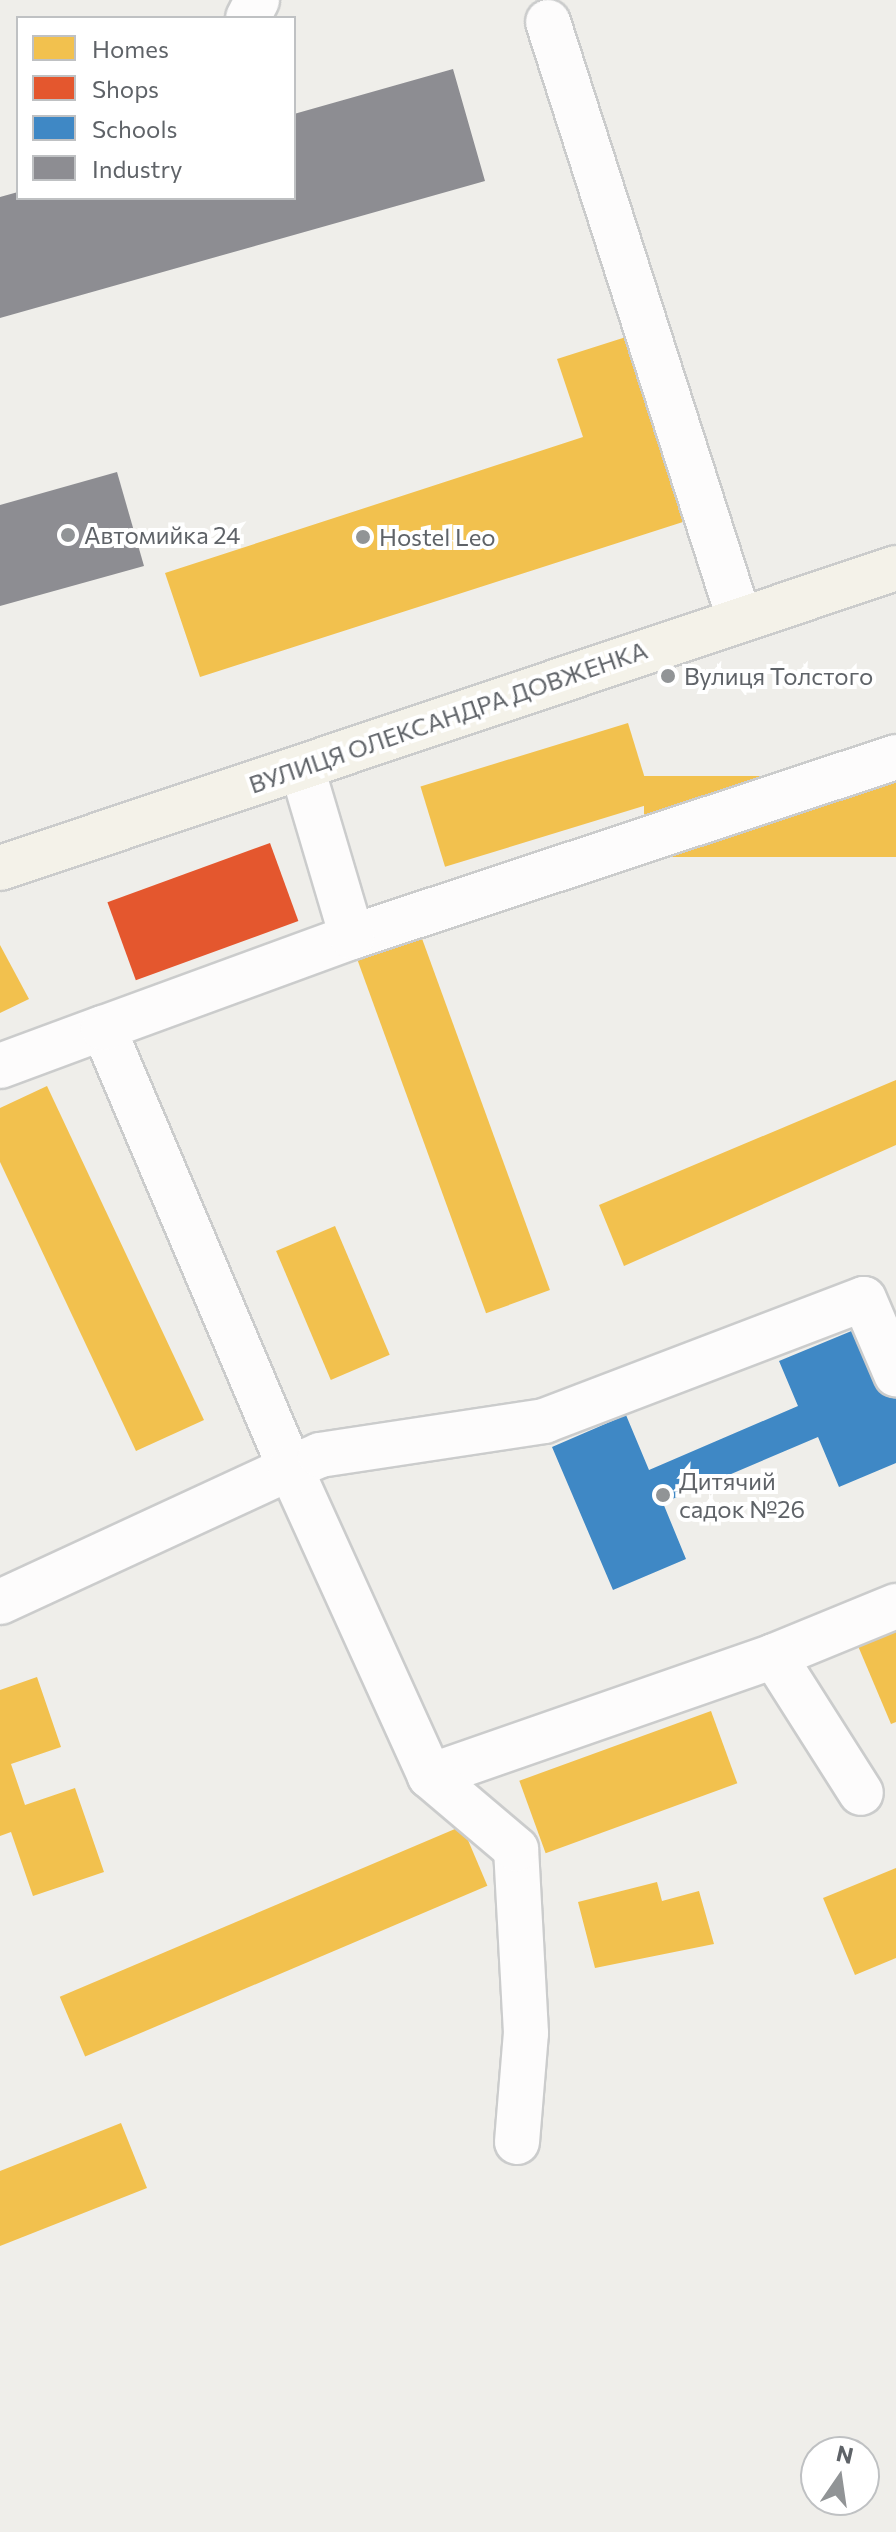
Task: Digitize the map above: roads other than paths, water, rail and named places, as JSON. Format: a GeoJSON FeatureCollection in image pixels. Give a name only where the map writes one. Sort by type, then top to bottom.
{"type":"FeatureCollection","features":[{"type":"Feature","properties":{"kind":"main road","name":"ВУЛИЦЯ ОЛЕКСАНДРА ДОВЖЕНКА"},"geometry":{"type":"LineString","coordinates":[[0,868],[739,618],[896,568]]}},
{"type":"Feature","properties":{"kind":"lane"},"geometry":{"type":"LineString","coordinates":[[548,22],[739,618]]}},
{"type":"Feature","properties":{"kind":"lane"},"geometry":{"type":"LineString","coordinates":[[0,1066],[352,937],[896,757]]}},
{"type":"Feature","properties":{"kind":"lane"},"geometry":{"type":"LineString","coordinates":[[302,768],[352,937]]}},
{"type":"Feature","properties":{"kind":"lane"},"geometry":{"type":"LineString","coordinates":[[103,1028],[290,1468],[430,1776],[516,1849],[526,2033],[517,2142]]}},
{"type":"Feature","properties":{"kind":"lane"},"geometry":{"type":"LineString","coordinates":[[0,1602],[320,1455],[544,1421],[864,1299],[896,1374]]}},
{"type":"Feature","properties":{"kind":"lane"},"geometry":{"type":"LineString","coordinates":[[430,1776],[774,1656],[896,1606]]}},
{"type":"Feature","properties":{"kind":"lane"},"geometry":{"type":"LineString","coordinates":[[774,1656],[861,1793]]}},
{"type":"Feature","properties":{"kind":"place","name":"Автомийка 24"},"geometry":{"type":"Point","coordinates":[68,535]}},
{"type":"Feature","properties":{"kind":"place","name":"Hostel Leo"},"geometry":{"type":"Point","coordinates":[363,537]}},
{"type":"Feature","properties":{"kind":"place","name":"Вулиця Толстого"},"geometry":{"type":"Point","coordinates":[668,676]}},
{"type":"Feature","properties":{"kind":"place","name":"Дитячий садок №26"},"geometry":{"type":"Point","coordinates":[663,1495]}}]}
